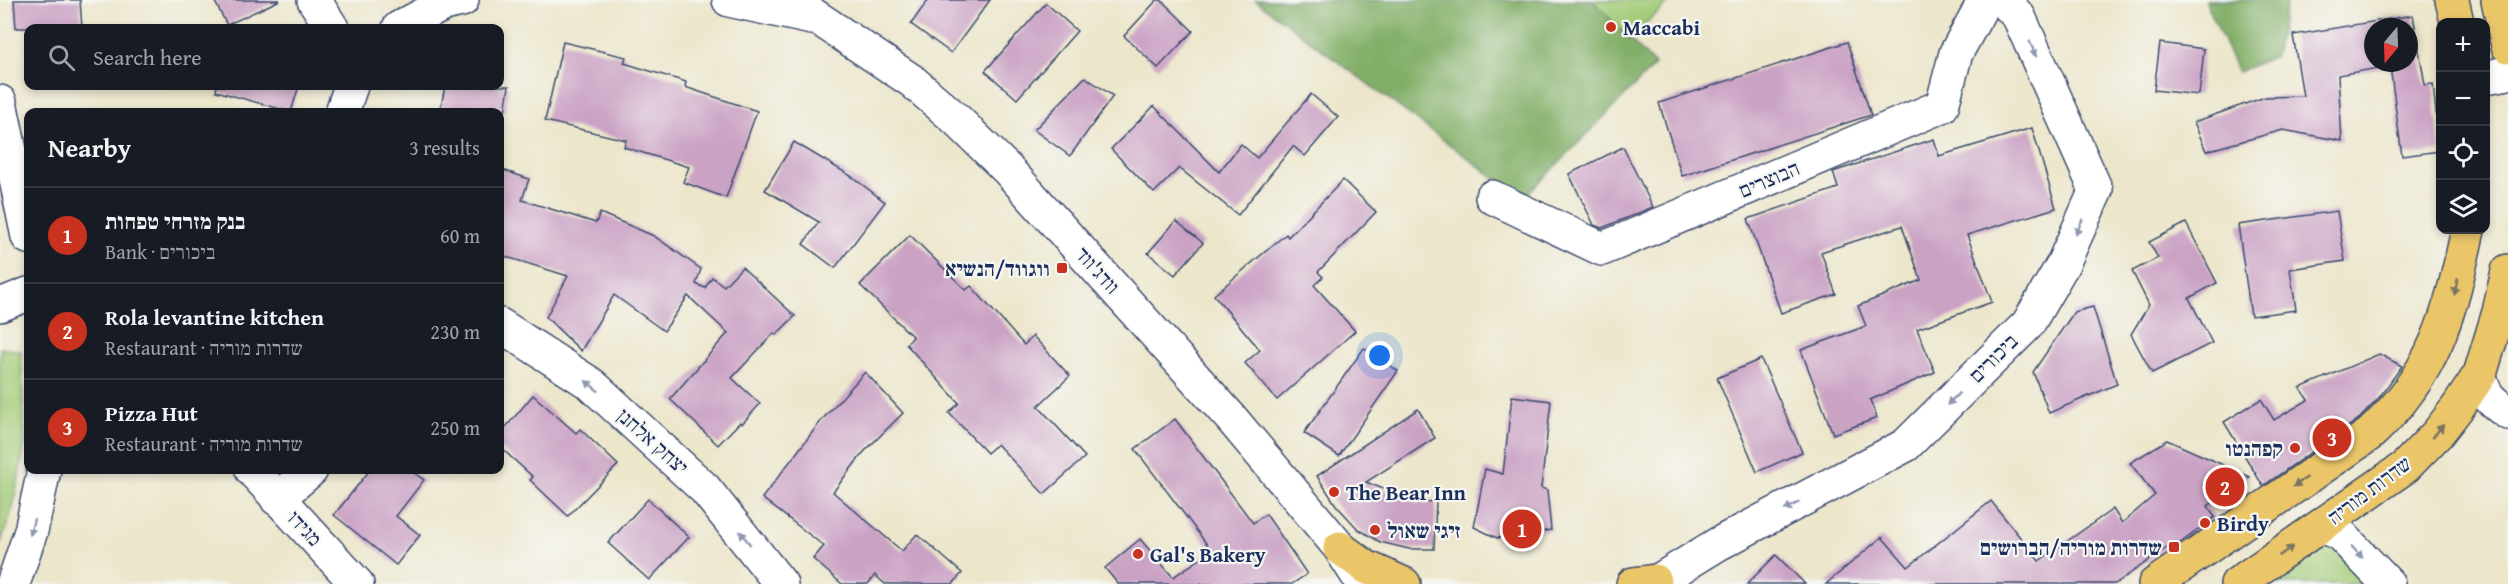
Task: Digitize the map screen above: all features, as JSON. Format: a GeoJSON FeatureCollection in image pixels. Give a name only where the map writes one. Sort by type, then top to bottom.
{"type":"FeatureCollection","features":[{"type":"Feature","properties":{"kind":"main road"},"geometry":{"type":"LineString","coordinates":[[2452,0],[2456,18]]}},
{"type":"Feature","properties":{"kind":"main road"},"geometry":{"type":"LineString","coordinates":[[2498,0],[2508,46]]}},
{"type":"Feature","properties":{"kind":"main road"},"geometry":{"type":"LineString","coordinates":[[2155,584],[2370,434],[2393,413],[2434,352],[2452,302],[2467,234]]}},
{"type":"Feature","properties":{"kind":"main road","name":"שדרות מוריה"},"geometry":{"type":"LineString","coordinates":[[2237,584],[2405,467],[2458,407],[2480,374],[2499,312],[2508,271]]}},
{"type":"Feature","properties":{"kind":"main road"},"geometry":{"type":"LineString","coordinates":[[1340,548],[1366,567],[1404,584]]}},
{"type":"Feature","properties":{"kind":"street"},"geometry":{"type":"LineString","coordinates":[[314,0],[329,24]]}},
{"type":"Feature","properties":{"kind":"street"},"geometry":{"type":"LineString","coordinates":[[406,24],[444,4],[462,0]]}},
{"type":"Feature","properties":{"kind":"street"},"geometry":{"type":"LineString","coordinates":[[729,0],[820,20]]}},
{"type":"Feature","properties":{"kind":"street","name":"וודג'ווד"},"geometry":{"type":"LineString","coordinates":[[791,0],[912,81],[957,120],[1008,170],[1231,418],[1340,548],[1364,584]]}},
{"type":"Feature","properties":{"kind":"street","name":"הבוצרים"},"geometry":{"type":"LineString","coordinates":[[1492,197],[1602,249],[1942,106],[1956,53],[1985,0]]}},
{"type":"Feature","properties":{"kind":"street","name":"ביכורים"},"geometry":{"type":"LineString","coordinates":[[1647,583],[1906,446],[2028,324],[2062,264],[2096,190],[2019,17],[2002,0]]}},
{"type":"Feature","properties":{"kind":"street"},"geometry":{"type":"LineString","coordinates":[[2490,76],[2508,74]]}},
{"type":"Feature","properties":{"kind":"street"},"geometry":{"type":"LineString","coordinates":[[343,108],[350,90]]}},
{"type":"Feature","properties":{"kind":"street"},"geometry":{"type":"LineString","coordinates":[[0,102],[24,218]]}},
{"type":"Feature","properties":{"kind":"street"},"geometry":{"type":"LineString","coordinates":[[0,304],[24,295]]}},
{"type":"Feature","properties":{"kind":"street","name":"יצחק אלחנן"},"geometry":{"type":"LineString","coordinates":[[504,328],[591,384],[705,489],[781,584]]}},
{"type":"Feature","properties":{"kind":"street"},"geometry":{"type":"LineString","coordinates":[[2480,374],[2484,392],[2508,413]]}},
{"type":"Feature","properties":{"kind":"street"},"geometry":{"type":"LineString","coordinates":[[13,584],[31,531],[43,474]]}},
{"type":"Feature","properties":{"kind":"street","name":"מגידו"},"geometry":{"type":"LineString","coordinates":[[255,474],[357,584]]}},
{"type":"Feature","properties":{"kind":"street"},"geometry":{"type":"LineString","coordinates":[[277,499],[306,474]]}},
{"type":"Feature","properties":{"kind":"street"},"geometry":{"type":"LineString","coordinates":[[2322,526],[2339,533],[2388,584]]}},
{"type":"Feature","properties":{"kind":"green space"},"geometry":{"type":"Polygon","coordinates":[[[1255,0],[1592,0],[1655,65],[1523,199],[1255,0]]]}},
{"type":"Feature","properties":{"kind":"green space","name":"Maccabi"},"geometry":{"type":"Polygon","coordinates":[[[1554,0],[1672,0],[1610,54],[1554,0]]]}},
{"type":"Feature","properties":{"kind":"green space"},"geometry":{"type":"Polygon","coordinates":[[[2205,0],[2287,0],[2275,56],[2238,72],[2205,0]]]}},
{"type":"Feature","properties":{"kind":"green space"},"geometry":{"type":"Polygon","coordinates":[[[0,348],[21,351],[24,448],[13,507],[0,545],[0,348]]]}},
{"type":"Feature","properties":{"kind":"green space"},"geometry":{"type":"Polygon","coordinates":[[[2314,541],[2334,544],[2375,584],[2260,584],[2314,541]]]}},
{"type":"Feature","properties":{"kind":"building"},"geometry":{"type":"Polygon","coordinates":[[[14,0],[80,0],[82,24],[24,24],[24,28],[16,28],[14,0]]]}},
{"type":"Feature","properties":{"kind":"building"},"geometry":{"type":"Polygon","coordinates":[[[214,0],[280,0],[229,24],[226,24],[214,0]]]}},
{"type":"Feature","properties":{"kind":"building"},"geometry":{"type":"Polygon","coordinates":[[[928,0],[990,0],[951,53],[911,24],[928,0]]]}},
{"type":"Feature","properties":{"kind":"building"},"geometry":{"type":"Polygon","coordinates":[[[1157,0],[1161,0],[1193,31],[1158,68],[1124,36],[1157,0]]]}},
{"type":"Feature","properties":{"kind":"building"},"geometry":{"type":"Polygon","coordinates":[[[1046,3],[1077,31],[1017,99],[985,71],[1046,3]]]}},
{"type":"Feature","properties":{"kind":"building"},"geometry":{"type":"Polygon","coordinates":[[[2413,15],[2414,18],[2395,18],[2413,15]]]}},
{"type":"Feature","properties":{"kind":"building"},"geometry":{"type":"Polygon","coordinates":[[[2364,23],[2364,70],[2338,75],[2342,141],[2283,130],[2206,151],[2194,122],[2265,97],[2303,96],[2293,35],[2364,23]]]}},
{"type":"Feature","properties":{"kind":"building"},"geometry":{"type":"Polygon","coordinates":[[[563,42],[626,57],[624,63],[686,82],[685,87],[757,111],[726,198],[683,182],[689,167],[624,147],[626,140],[545,121],[563,42]]]}},
{"type":"Feature","properties":{"kind":"building"},"geometry":{"type":"Polygon","coordinates":[[[1847,42],[1871,115],[1682,176],[1659,103],[1847,42]]]}},
{"type":"Feature","properties":{"kind":"building"},"geometry":{"type":"Polygon","coordinates":[[[2160,43],[2204,49],[2199,95],[2154,90],[2160,43]]]}},
{"type":"Feature","properties":{"kind":"building"},"geometry":{"type":"Polygon","coordinates":[[[2418,44],[2425,85],[2433,84],[2436,152],[2402,156],[2391,72],[2418,72],[2418,44]]]}},
{"type":"Feature","properties":{"kind":"building"},"geometry":{"type":"Polygon","coordinates":[[[1085,77],[1113,96],[1070,156],[1034,130],[1085,77]]]}},
{"type":"Feature","properties":{"kind":"building"},"geometry":{"type":"Polygon","coordinates":[[[504,86],[509,86],[505,112],[504,108],[441,108],[444,90],[504,90],[504,86]]]}},
{"type":"Feature","properties":{"kind":"building"},"geometry":{"type":"Polygon","coordinates":[[[298,90],[292,108],[277,108],[216,91],[298,90]]]}},
{"type":"Feature","properties":{"kind":"building"},"geometry":{"type":"Polygon","coordinates":[[[1311,94],[1338,117],[1305,156],[1293,146],[1238,215],[1179,168],[1154,193],[1111,149],[1154,106],[1219,172],[1241,144],[1257,158],[1311,94]]]}},
{"type":"Feature","properties":{"kind":"building"},"geometry":{"type":"Polygon","coordinates":[[[2032,128],[2056,208],[1967,235],[1992,302],[1917,329],[1935,372],[1870,400],[1877,418],[1833,434],[1801,350],[1866,326],[1858,306],[1921,280],[1902,226],[1821,252],[1836,294],[1781,313],[1748,219],[1838,188],[1833,172],[1934,139],[1939,156],[2032,128]]]}},
{"type":"Feature","properties":{"kind":"building"},"geometry":{"type":"Polygon","coordinates":[[[794,142],[851,176],[885,202],[835,268],[803,244],[819,222],[765,190],[794,142]]]}},
{"type":"Feature","properties":{"kind":"building"},"geometry":{"type":"Polygon","coordinates":[[[1623,147],[1653,207],[1602,228],[1594,225],[1569,174],[1623,147]]]}},
{"type":"Feature","properties":{"kind":"building"},"geometry":{"type":"Polygon","coordinates":[[[504,170],[529,179],[522,200],[596,223],[600,213],[654,236],[701,269],[696,284],[705,288],[712,277],[724,286],[742,267],[795,316],[776,335],[774,333],[732,378],[760,404],[718,445],[670,399],[728,333],[688,296],[664,331],[614,295],[581,351],[546,317],[568,276],[504,256],[504,170]]]}},
{"type":"Feature","properties":{"kind":"building"},"geometry":{"type":"Polygon","coordinates":[[[1343,180],[1376,212],[1318,272],[1323,277],[1314,285],[1355,331],[1277,400],[1245,363],[1260,350],[1214,295],[1286,234],[1288,237],[1343,180]]]}},
{"type":"Feature","properties":{"kind":"building"},"geometry":{"type":"Polygon","coordinates":[[[2337,211],[2345,261],[2290,269],[2296,310],[2251,316],[2238,225],[2337,211]]]}},
{"type":"Feature","properties":{"kind":"building"},"geometry":{"type":"Polygon","coordinates":[[[1176,221],[1203,243],[1175,275],[1148,253],[1176,221]]]}},
{"type":"Feature","properties":{"kind":"building"},"geometry":{"type":"Polygon","coordinates":[[[2186,223],[2217,283],[2189,298],[2212,343],[2152,373],[2131,334],[2149,305],[2132,271],[2158,258],[2149,242],[2186,223]]]}},
{"type":"Feature","properties":{"kind":"building"},"geometry":{"type":"Polygon","coordinates":[[[910,235],[966,290],[971,286],[1024,345],[1033,336],[1070,376],[1038,406],[1085,457],[1044,494],[997,444],[987,453],[949,413],[959,403],[906,344],[913,337],[860,285],[910,235]]]}},
{"type":"Feature","properties":{"kind":"building"},"geometry":{"type":"Polygon","coordinates":[[[2093,307],[2117,384],[2049,413],[2033,372],[2074,312],[2093,307]]]}},
{"type":"Feature","properties":{"kind":"building"},"geometry":{"type":"Polygon","coordinates":[[[1364,348],[1398,371],[1339,456],[1304,433],[1364,348]]]}},
{"type":"Feature","properties":{"kind":"building"},"geometry":{"type":"Polygon","coordinates":[[[2379,354],[2402,366],[2378,399],[2360,418],[2263,486],[2224,422],[2261,399],[2274,420],[2308,400],[2300,388],[2379,354]]]}},
{"type":"Feature","properties":{"kind":"building"},"geometry":{"type":"Polygon","coordinates":[[[1761,359],[1802,452],[1757,472],[1717,378],[1761,359]]]}},
{"type":"Feature","properties":{"kind":"building"},"geometry":{"type":"Polygon","coordinates":[[[865,372],[903,413],[863,453],[833,492],[902,551],[917,534],[962,573],[953,584],[885,584],[875,575],[868,584],[842,584],[813,559],[824,546],[762,498],[821,421],[865,372]]]}},
{"type":"Feature","properties":{"kind":"building"},"geometry":{"type":"Polygon","coordinates":[[[533,395],[576,433],[580,429],[618,465],[568,516],[530,480],[533,477],[504,451],[504,429],[533,395]]]}},
{"type":"Feature","properties":{"kind":"building"},"geometry":{"type":"Polygon","coordinates":[[[1512,396],[1551,401],[1541,488],[1547,490],[1551,530],[1497,538],[1474,527],[1485,469],[1503,474],[1512,396]]]}},
{"type":"Feature","properties":{"kind":"building"},"geometry":{"type":"Polygon","coordinates":[[[1418,409],[1435,438],[1366,482],[1418,503],[1436,501],[1434,549],[1409,549],[1380,542],[1358,529],[1336,505],[1317,476],[1418,409]]]}},
{"type":"Feature","properties":{"kind":"building"},"geometry":{"type":"Polygon","coordinates":[[[1175,419],[1253,523],[1266,514],[1307,574],[1292,584],[1118,584],[1105,568],[1140,539],[1173,577],[1212,551],[1135,449],[1175,419]]]}},
{"type":"Feature","properties":{"kind":"building"},"geometry":{"type":"Polygon","coordinates":[[[2167,440],[2250,477],[2208,506],[2215,517],[2171,550],[2168,547],[2115,584],[1826,584],[1882,537],[1908,567],[1991,501],[2039,561],[2113,509],[2122,523],[2155,495],[2130,463],[2167,440]]]}},
{"type":"Feature","properties":{"kind":"building"},"geometry":{"type":"Polygon","coordinates":[[[367,474],[416,474],[424,480],[396,516],[420,535],[396,565],[334,515],[367,474]]]}},
{"type":"Feature","properties":{"kind":"building"},"geometry":{"type":"Polygon","coordinates":[[[648,499],[689,537],[649,580],[608,543],[648,499]]]}},
{"type":"Feature","properties":{"kind":"building"},"geometry":{"type":"Polygon","coordinates":[[[1776,555],[1805,584],[1747,584],[1776,555]]]}},
{"type":"Feature","properties":{"kind":"place","name":"Maccabi"},"geometry":{"type":"Point","coordinates":[1611,27]}},
{"type":"Feature","properties":{"kind":"place","name":"ווגווד/הנשיא"},"geometry":{"type":"Point","coordinates":[1062,268]}},
{"type":"Feature","properties":{"kind":"place","name":"Pizza Hut"},"geometry":{"type":"Point","coordinates":[2332,438]}},
{"type":"Feature","properties":{"kind":"place","name":"קפהנטו"},"geometry":{"type":"Point","coordinates":[2295,448]}},
{"type":"Feature","properties":{"kind":"place","name":"Rola levantine kitchen"},"geometry":{"type":"Point","coordinates":[2225,487]}},
{"type":"Feature","properties":{"kind":"place","name":"The Bear Inn"},"geometry":{"type":"Point","coordinates":[1334,492]}},
{"type":"Feature","properties":{"kind":"place","name":"Birdy"},"geometry":{"type":"Point","coordinates":[2205,523]}},
{"type":"Feature","properties":{"kind":"place","name":"בנק מזרחי טפחות"},"geometry":{"type":"Point","coordinates":[1522,529]}},
{"type":"Feature","properties":{"kind":"place","name":"זיגי שאול"},"geometry":{"type":"Point","coordinates":[1375,530]}},
{"type":"Feature","properties":{"kind":"place","name":"שדרות מוריה/הברושים"},"geometry":{"type":"Point","coordinates":[2174,547]}},
{"type":"Feature","properties":{"kind":"place","name":"Gal's Bakery"},"geometry":{"type":"Point","coordinates":[1138,554]}}]}
